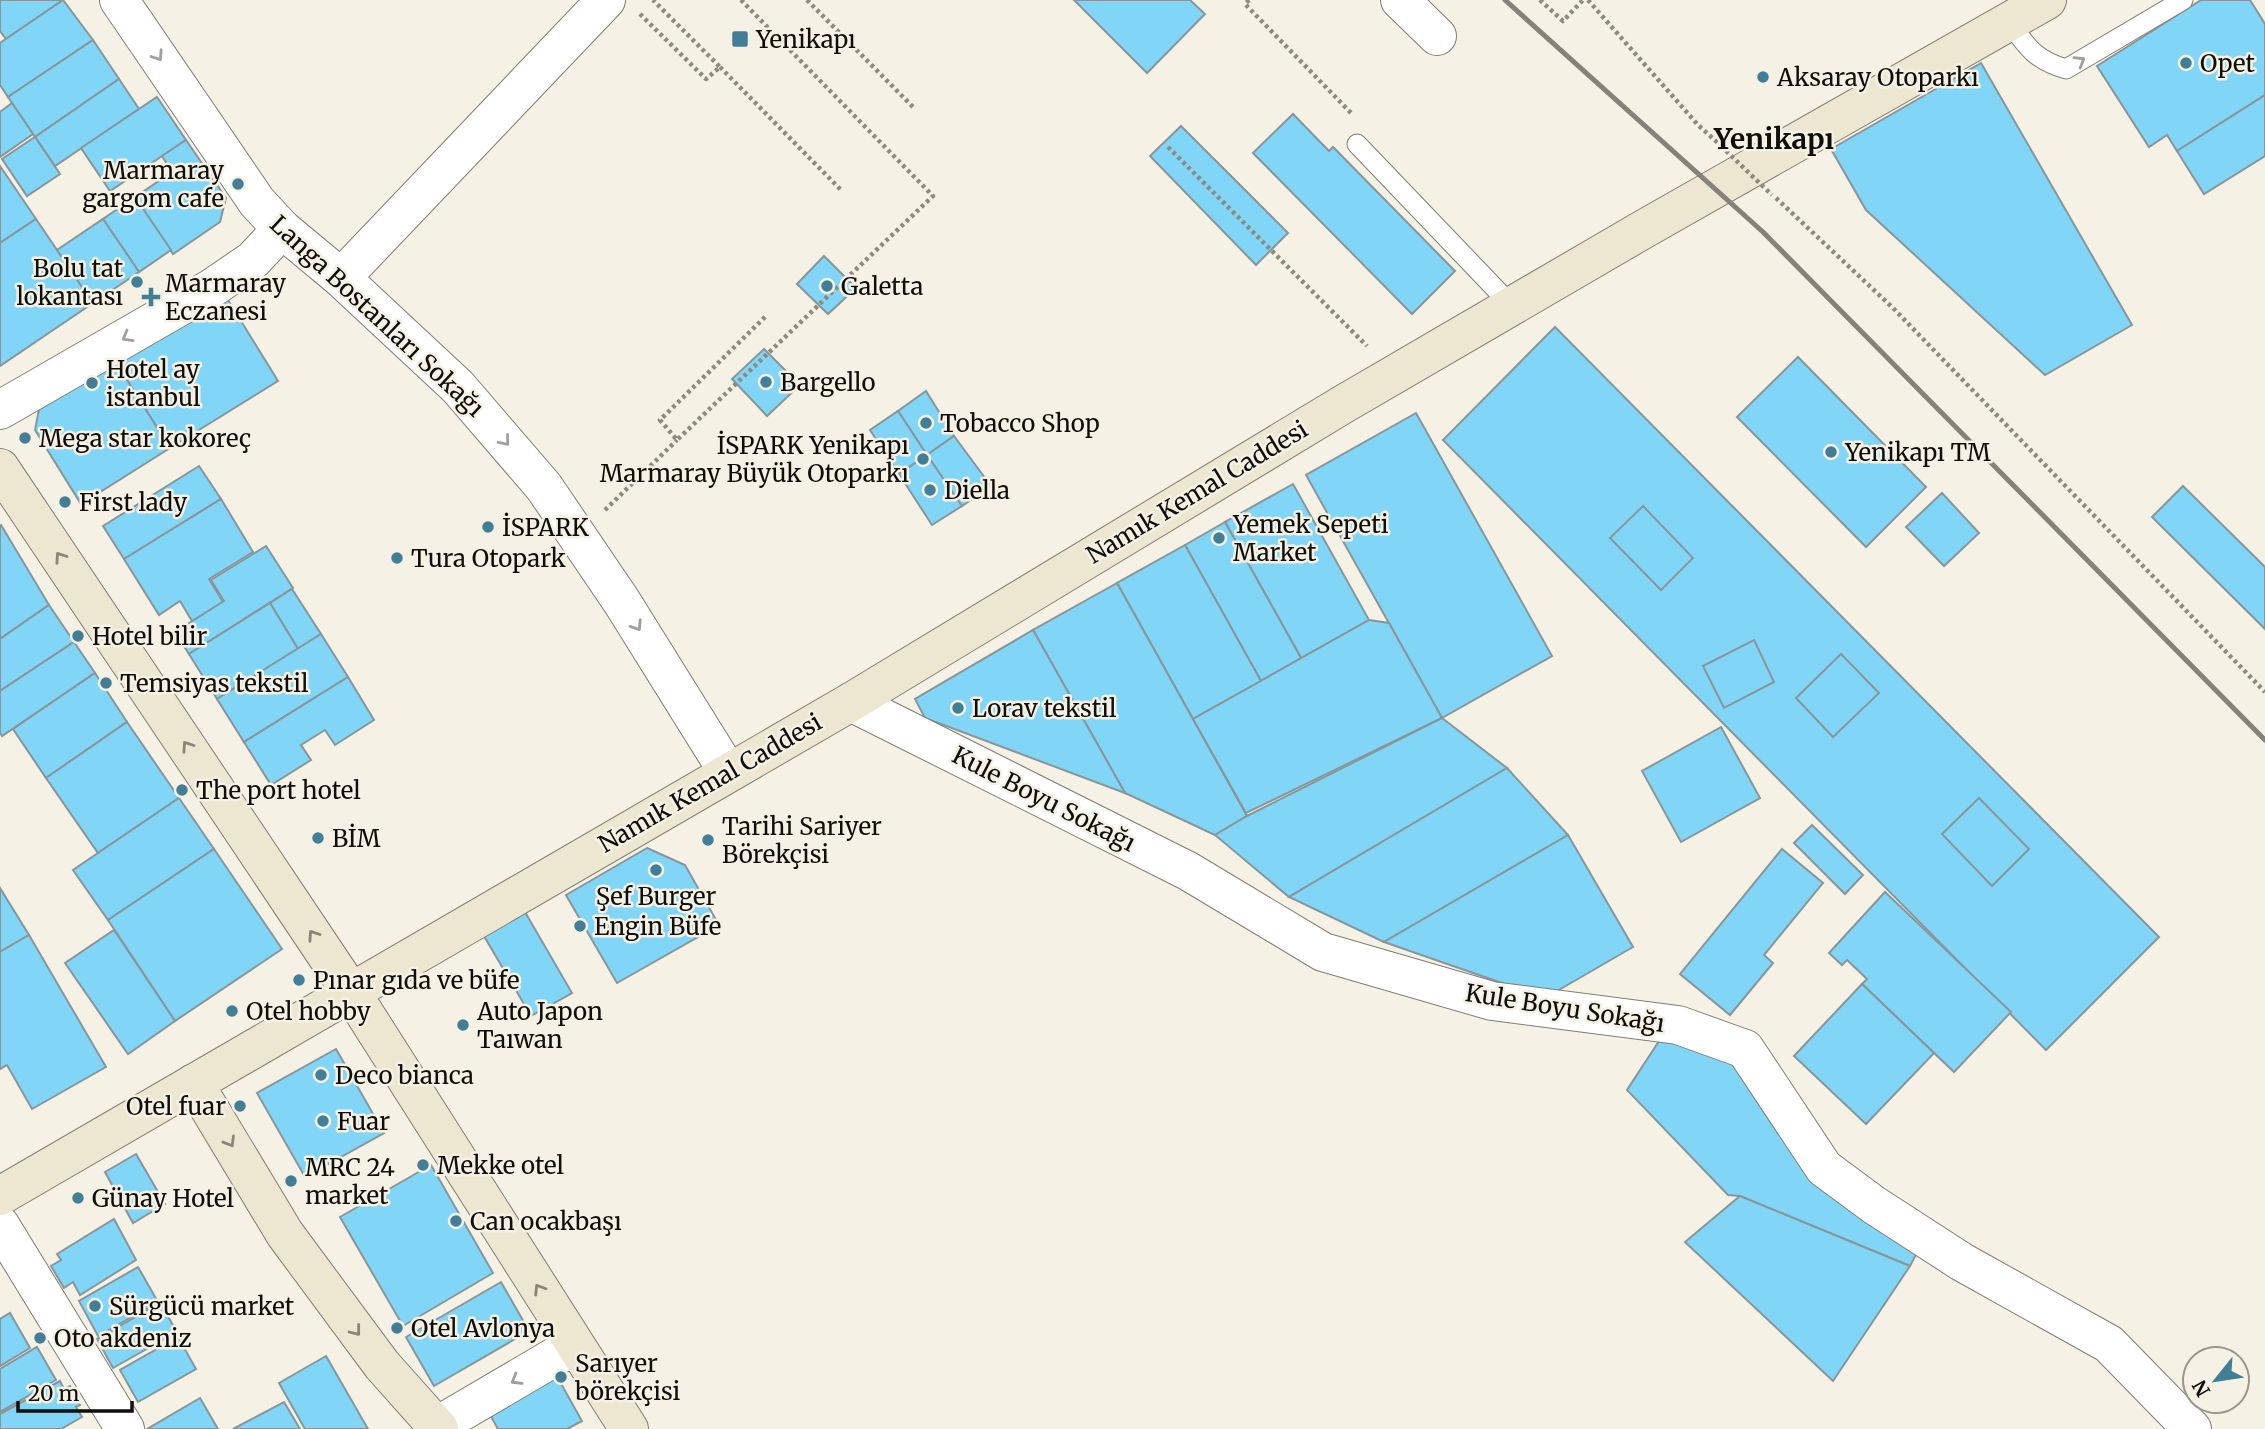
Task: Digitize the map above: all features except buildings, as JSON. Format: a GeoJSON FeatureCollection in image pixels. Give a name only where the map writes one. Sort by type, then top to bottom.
{"type":"FeatureCollection","features":[{"type":"Feature","properties":{"kind":"main road","name":"Namık Kemal Caddesi"},"geometry":{"type":"LineString","coordinates":[[0,1196],[851,702],[1394,374],[2047,0]]}},
{"type":"Feature","properties":{"kind":"main road"},"geometry":{"type":"LineString","coordinates":[[0,468],[351,992],[629,1429]]}},
{"type":"Feature","properties":{"kind":"main road"},"geometry":{"type":"LineString","coordinates":[[194,1083],[285,1234],[382,1365],[436,1428]]}},
{"type":"Feature","properties":{"kind":"street","name":"Langa Bostanları Sokağı"},"geometry":{"type":"LineString","coordinates":[[119,0],[257,202],[282,229],[341,278],[458,387],[544,487],[695,716],[728,772]]}},
{"type":"Feature","properties":{"kind":"street"},"geometry":{"type":"LineString","coordinates":[[1400,0],[1437,36]]}},
{"type":"Feature","properties":{"kind":"street"},"geometry":{"type":"LineString","coordinates":[[341,278],[562,46],[620,4]]}},
{"type":"Feature","properties":{"kind":"street"},"geometry":{"type":"LineString","coordinates":[[0,410],[212,288],[253,260],[282,229]]}},
{"type":"Feature","properties":{"kind":"street","name":"Kule Boyu Sokağı"},"geometry":{"type":"LineString","coordinates":[[851,702],[1188,871],[1323,952],[1492,1002],[1678,1025],[1745,1049],[1824,1168],[1874,1205],[1962,1262],[2109,1344],[2192,1429]]}},
{"type":"Feature","properties":{"kind":"street"},"geometry":{"type":"LineString","coordinates":[[0,1225],[125,1429]]}},
{"type":"Feature","properties":{"kind":"street"},"geometry":{"type":"LineString","coordinates":[[436,1428],[575,1345]]}},
{"type":"Feature","properties":{"kind":"lane"},"geometry":{"type":"LineString","coordinates":[[2009,22],[2026,48],[2047,63],[2066,69],[2183,0]]}},
{"type":"Feature","properties":{"kind":"lane"},"geometry":{"type":"LineString","coordinates":[[1357,144],[1512,306]]}},
{"type":"Feature","properties":{"kind":"path"},"geometry":{"type":"LineString","coordinates":[[653,0],[841,190]]}},
{"type":"Feature","properties":{"kind":"path"},"geometry":{"type":"LineString","coordinates":[[578,537],[933,196],[741,0]]}},
{"type":"Feature","properties":{"kind":"path"},"geometry":{"type":"LineString","coordinates":[[807,0],[915,109]]}},
{"type":"Feature","properties":{"kind":"path"},"geometry":{"type":"LineString","coordinates":[[1249,0],[1245,4],[1353,114]]}},
{"type":"Feature","properties":{"kind":"path"},"geometry":{"type":"LineString","coordinates":[[1540,0],[1563,20],[1586,0],[1698,124],[1893,308],[2265,692]]}},
{"type":"Feature","properties":{"kind":"path"},"geometry":{"type":"LineString","coordinates":[[620,4],[706,79],[720,67]]}},
{"type":"Feature","properties":{"kind":"path"},"geometry":{"type":"LineString","coordinates":[[1168,147],[1394,374]]}},
{"type":"Feature","properties":{"kind":"path"},"geometry":{"type":"LineString","coordinates":[[677,440],[660,421],[766,316]]}},
{"type":"Feature","properties":{"kind":"railway"},"geometry":{"type":"LineString","coordinates":[[1505,0],[1763,232],[2265,740]]}},
{"type":"Feature","properties":{"kind":"place","name":"Yenikapı"},"geometry":{"type":"Point","coordinates":[740,39]}},
{"type":"Feature","properties":{"kind":"place","name":"Opet"},"geometry":{"type":"Point","coordinates":[2186,63]}},
{"type":"Feature","properties":{"kind":"place","name":"Aksaray Otoparkı"},"geometry":{"type":"Point","coordinates":[1763,77]}},
{"type":"Feature","properties":{"kind":"place","name":"Marmaray gargom cafe"},"geometry":{"type":"Point","coordinates":[238,184]}},
{"type":"Feature","properties":{"kind":"place","name":"Bolu tat lokantası"},"geometry":{"type":"Point","coordinates":[137,282]}},
{"type":"Feature","properties":{"kind":"place","name":"Galetta"},"geometry":{"type":"Point","coordinates":[827,286]}},
{"type":"Feature","properties":{"kind":"place","name":"Marmaray Eczanesi"},"geometry":{"type":"Point","coordinates":[151,297]}},
{"type":"Feature","properties":{"kind":"place","name":"Bargello"},"geometry":{"type":"Point","coordinates":[766,382]}},
{"type":"Feature","properties":{"kind":"place","name":"Hotel ay istanbul"},"geometry":{"type":"Point","coordinates":[92,383]}},
{"type":"Feature","properties":{"kind":"place","name":"Tobacco Shop"},"geometry":{"type":"Point","coordinates":[926,423]}},
{"type":"Feature","properties":{"kind":"place","name":"Mega star kokoreç"},"geometry":{"type":"Point","coordinates":[25,438]}},
{"type":"Feature","properties":{"kind":"place","name":"Yenikapı TM"},"geometry":{"type":"Point","coordinates":[1831,452]}},
{"type":"Feature","properties":{"kind":"place","name":"İSPARK Yenikapı Marmaray Büyük Otoparkı"},"geometry":{"type":"Point","coordinates":[923,459]}},
{"type":"Feature","properties":{"kind":"place","name":"Diella"},"geometry":{"type":"Point","coordinates":[930,490]}},
{"type":"Feature","properties":{"kind":"place","name":"First lady"},"geometry":{"type":"Point","coordinates":[65,502]}},
{"type":"Feature","properties":{"kind":"place","name":"İSPARK"},"geometry":{"type":"Point","coordinates":[488,527]}},
{"type":"Feature","properties":{"kind":"place","name":"Yemek Sepeti Market"},"geometry":{"type":"Point","coordinates":[1219,538]}},
{"type":"Feature","properties":{"kind":"place","name":"Tura Otopark"},"geometry":{"type":"Point","coordinates":[397,558]}},
{"type":"Feature","properties":{"kind":"place","name":"Hotel bilir"},"geometry":{"type":"Point","coordinates":[78,636]}},
{"type":"Feature","properties":{"kind":"place","name":"Temsiyas tekstil"},"geometry":{"type":"Point","coordinates":[106,683]}},
{"type":"Feature","properties":{"kind":"place","name":"Lorav tekstil"},"geometry":{"type":"Point","coordinates":[958,708]}},
{"type":"Feature","properties":{"kind":"place","name":"The port hotel"},"geometry":{"type":"Point","coordinates":[182,790]}},
{"type":"Feature","properties":{"kind":"place","name":"BİM"},"geometry":{"type":"Point","coordinates":[318,838]}},
{"type":"Feature","properties":{"kind":"place","name":"Tarihi Sariyer Börekçisi"},"geometry":{"type":"Point","coordinates":[708,840]}},
{"type":"Feature","properties":{"kind":"place","name":"Şef Burger"},"geometry":{"type":"Point","coordinates":[656,870]}},
{"type":"Feature","properties":{"kind":"place","name":"Engin Büfe"},"geometry":{"type":"Point","coordinates":[580,926]}},
{"type":"Feature","properties":{"kind":"place","name":"Pınar gıda ve büfe"},"geometry":{"type":"Point","coordinates":[299,980]}},
{"type":"Feature","properties":{"kind":"place","name":"Otel hobby"},"geometry":{"type":"Point","coordinates":[232,1011]}},
{"type":"Feature","properties":{"kind":"place","name":"Auto Japon Taıwan"},"geometry":{"type":"Point","coordinates":[463,1025]}},
{"type":"Feature","properties":{"kind":"place","name":"Deco bianca"},"geometry":{"type":"Point","coordinates":[321,1075]}},
{"type":"Feature","properties":{"kind":"place","name":"Otel fuar"},"geometry":{"type":"Point","coordinates":[240,1106]}},
{"type":"Feature","properties":{"kind":"place","name":"Fuar"},"geometry":{"type":"Point","coordinates":[323,1121]}},
{"type":"Feature","properties":{"kind":"place","name":"Mekke otel"},"geometry":{"type":"Point","coordinates":[423,1165]}},
{"type":"Feature","properties":{"kind":"place","name":"MRC 24 market"},"geometry":{"type":"Point","coordinates":[291,1181]}},
{"type":"Feature","properties":{"kind":"place","name":"Günay Hotel"},"geometry":{"type":"Point","coordinates":[78,1198]}},
{"type":"Feature","properties":{"kind":"place","name":"Can ocakbaşı"},"geometry":{"type":"Point","coordinates":[456,1221]}},
{"type":"Feature","properties":{"kind":"place","name":"Sürgücü market"},"geometry":{"type":"Point","coordinates":[95,1306]}},
{"type":"Feature","properties":{"kind":"place","name":"Otel Avlonya"},"geometry":{"type":"Point","coordinates":[397,1328]}},
{"type":"Feature","properties":{"kind":"place","name":"Oto akdeniz"},"geometry":{"type":"Point","coordinates":[40,1338]}},
{"type":"Feature","properties":{"kind":"place","name":"Sarıyer börekçisi"},"geometry":{"type":"Point","coordinates":[561,1377]}},
{"type":"Feature","properties":{"kind":"district","name":"Yenikapı"},"geometry":{"type":"Point","coordinates":[1774,139]}}]}
